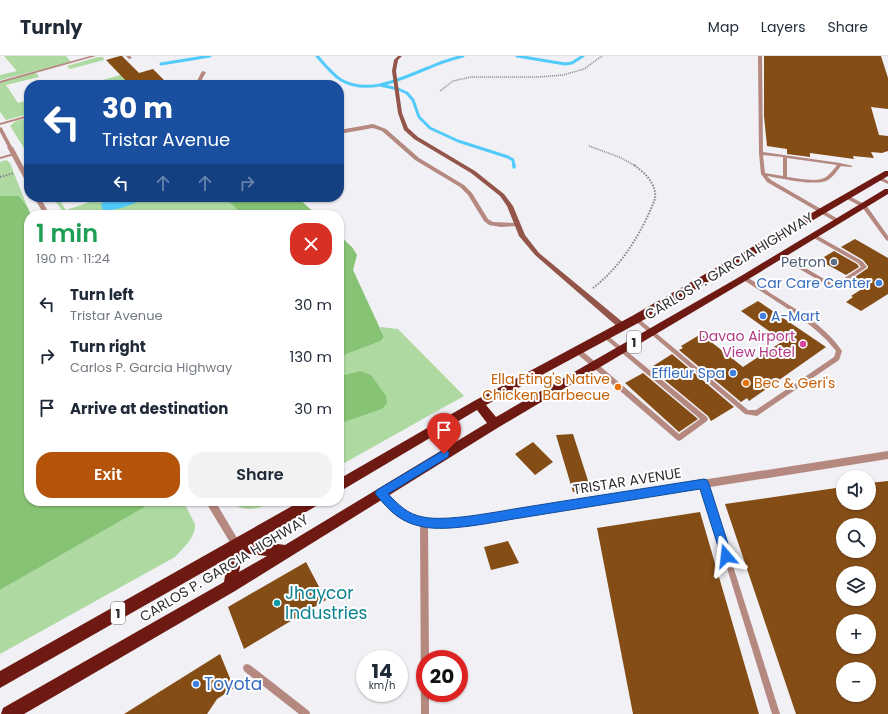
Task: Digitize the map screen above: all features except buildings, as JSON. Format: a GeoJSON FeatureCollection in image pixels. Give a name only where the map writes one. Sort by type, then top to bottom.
{"type":"FeatureCollection","features":[{"type":"Feature","properties":{"kind":"highway","name":"CARLOS P. GARCIA HIGHWAY"},"geometry":{"type":"LineString","coordinates":[[344,483],[478,404],[636,319],[847,197],[884,180],[888,173]]}},
{"type":"Feature","properties":{"kind":"highway","name":"CARLOS P. GARCIA HIGHWAY"},"geometry":{"type":"LineString","coordinates":[[9,714],[230,586],[380,493],[888,191]]}},
{"type":"Feature","properties":{"kind":"highway"},"geometry":{"type":"LineString","coordinates":[[684,291],[700,303]]}},
{"type":"Feature","properties":{"kind":"highway"},"geometry":{"type":"LineString","coordinates":[[478,404],[495,424]]}},
{"type":"Feature","properties":{"kind":"highway","name":"CARLOS P. GARCIA HIGHWAY"},"geometry":{"type":"LineString","coordinates":[[0,680],[237,546],[305,506]]}},
{"type":"Feature","properties":{"kind":"highway"},"geometry":{"type":"LineString","coordinates":[[230,586],[237,546],[285,551]]}},
{"type":"Feature","properties":{"kind":"main road"},"geometry":{"type":"LineString","coordinates":[[400,56],[394,64],[394,75],[403,124],[411,134],[473,172],[502,195],[510,206],[517,225],[528,246],[622,326]]}},
{"type":"Feature","properties":{"kind":"street"},"geometry":{"type":"LineString","coordinates":[[200,80],[204,72]]}},
{"type":"Feature","properties":{"kind":"street"},"geometry":{"type":"LineString","coordinates":[[344,131],[373,126],[384,130],[417,159],[462,186],[470,194],[486,220],[491,224],[517,225]]}},
{"type":"Feature","properties":{"kind":"street"},"geometry":{"type":"LineString","coordinates":[[10,146],[23,170]]}},
{"type":"Feature","properties":{"kind":"street","name":"TRISTAR AVENUE"},"geometry":{"type":"LineString","coordinates":[[380,493],[398,512],[409,518],[424,522],[443,523],[469,521],[888,455]]}},
{"type":"Feature","properties":{"kind":"street"},"geometry":{"type":"LineString","coordinates":[[213,506],[237,546]]}},
{"type":"Feature","properties":{"kind":"lane"},"geometry":{"type":"LineString","coordinates":[[0,82],[94,56]]}},
{"type":"Feature","properties":{"kind":"lane"},"geometry":{"type":"LineString","coordinates":[[760,56],[761,153],[763,174],[769,180],[838,221]]}},
{"type":"Feature","properties":{"kind":"lane"},"geometry":{"type":"LineString","coordinates":[[0,124],[24,117]]}},
{"type":"Feature","properties":{"kind":"lane"},"geometry":{"type":"LineString","coordinates":[[0,128],[10,146]]}},
{"type":"Feature","properties":{"kind":"lane"},"geometry":{"type":"LineString","coordinates":[[761,153],[852,166]]}},
{"type":"Feature","properties":{"kind":"lane"},"geometry":{"type":"LineString","coordinates":[[0,158],[14,154]]}},
{"type":"Feature","properties":{"kind":"lane"},"geometry":{"type":"LineString","coordinates":[[785,156],[786,178]]}},
{"type":"Feature","properties":{"kind":"lane"},"geometry":{"type":"LineString","coordinates":[[763,174],[815,181],[826,179],[840,164]]}},
{"type":"Feature","properties":{"kind":"lane"},"geometry":{"type":"LineString","coordinates":[[847,197],[864,206],[888,239]]}},
{"type":"Feature","properties":{"kind":"lane"},"geometry":{"type":"LineString","coordinates":[[781,256],[832,286],[839,284],[864,267],[860,262],[814,236]]}},
{"type":"Feature","properties":{"kind":"lane"},"geometry":{"type":"LineString","coordinates":[[636,319],[747,412],[757,413],[837,358],[839,351],[828,338],[744,278]]}},
{"type":"Feature","properties":{"kind":"lane"},"geometry":{"type":"LineString","coordinates":[[577,350],[679,438],[705,419],[605,336]]}},
{"type":"Feature","properties":{"kind":"lane"},"geometry":{"type":"LineString","coordinates":[[704,484],[776,714]]}},
{"type":"Feature","properties":{"kind":"lane"},"geometry":{"type":"LineString","coordinates":[[424,522],[425,714]]}},
{"type":"Feature","properties":{"kind":"lane"},"geometry":{"type":"LineString","coordinates":[[247,668],[306,714]]}},
{"type":"Feature","properties":{"kind":"path"},"geometry":{"type":"LineString","coordinates":[[556,72],[583,68],[602,56]]}},
{"type":"Feature","properties":{"kind":"path"},"geometry":{"type":"LineString","coordinates":[[440,91],[444,83]]}},
{"type":"Feature","properties":{"kind":"path"},"geometry":{"type":"LineString","coordinates":[[585,295],[616,268],[635,239],[655,202],[657,195],[649,177],[638,168],[606,150],[589,146]]}},
{"type":"Feature","properties":{"kind":"path"},"geometry":{"type":"LineString","coordinates":[[0,178],[23,170]]}},
{"type":"Feature","properties":{"kind":"green space"},"geometry":{"type":"Polygon","coordinates":[[[4,56],[66,56],[71,62],[0,80],[0,75],[17,71],[4,56]]]}},
{"type":"Feature","properties":{"kind":"green space"},"geometry":{"type":"Polygon","coordinates":[[[98,57],[103,57],[104,60],[70,69],[67,66],[98,57]]]}},
{"type":"Feature","properties":{"kind":"green space"},"geometry":{"type":"Polygon","coordinates":[[[34,73],[37,74],[39,77],[6,85],[18,103],[24,101],[24,115],[6,120],[0,112],[0,82],[34,73]]]}},
{"type":"Feature","properties":{"kind":"green space"},"geometry":{"type":"Polygon","coordinates":[[[124,74],[130,80],[103,80],[124,74]]]}},
{"type":"Feature","properties":{"kind":"green space"},"geometry":{"type":"Polygon","coordinates":[[[24,119],[24,148],[10,126],[16,121],[24,119]]]}},
{"type":"Feature","properties":{"kind":"green space"},"geometry":{"type":"Polygon","coordinates":[[[6,160],[10,163],[24,198],[24,202],[27,206],[19,196],[0,196],[0,162],[6,160]]]}},
{"type":"Feature","properties":{"kind":"green space"},"geometry":{"type":"Polygon","coordinates":[[[0,196],[19,196],[29,210],[24,210],[24,506],[146,506],[0,590],[0,196]]]}},
{"type":"Feature","properties":{"kind":"green space"},"geometry":{"type":"Polygon","coordinates":[[[56,202],[61,202],[66,210],[62,210],[56,202]]]}},
{"type":"Feature","properties":{"kind":"green space"},"geometry":{"type":"Polygon","coordinates":[[[86,202],[229,202],[238,210],[66,210],[87,203],[86,202]]]}},
{"type":"Feature","properties":{"kind":"green space"},"geometry":{"type":"Polygon","coordinates":[[[229,202],[303,202],[311,210],[238,210],[229,202]]]}},
{"type":"Feature","properties":{"kind":"green space"},"geometry":{"type":"Polygon","coordinates":[[[344,240],[352,247],[357,255],[353,270],[384,337],[381,341],[344,355],[344,240]]]}},
{"type":"Feature","properties":{"kind":"green space"},"geometry":{"type":"Polygon","coordinates":[[[380,327],[398,329],[464,396],[344,463],[344,422],[382,409],[360,371],[344,375],[344,355],[381,341],[384,337],[380,327]]]}},
{"type":"Feature","properties":{"kind":"green space"},"geometry":{"type":"Polygon","coordinates":[[[360,371],[371,375],[386,396],[387,403],[382,409],[344,422],[344,375],[360,371]]]}},
{"type":"Feature","properties":{"kind":"green space"},"geometry":{"type":"Polygon","coordinates":[[[186,506],[195,524],[195,529],[191,538],[175,557],[0,654],[0,590],[145,507],[186,506]]]}},
{"type":"Feature","properties":{"kind":"green space"},"geometry":{"type":"Polygon","coordinates":[[[238,506],[263,506],[252,509],[241,508],[238,506]]]}},
{"type":"Feature","properties":{"kind":"water"},"geometry":{"type":"Polygon","coordinates":[[[136,202],[125,207],[112,210],[103,210],[101,205],[102,203],[136,202]]]}},
{"type":"Feature","properties":{"kind":"waterway"},"geometry":{"type":"LineString","coordinates":[[161,64],[210,56]]}},
{"type":"Feature","properties":{"kind":"waterway"},"geometry":{"type":"LineString","coordinates":[[317,56],[331,72],[341,80]]}},
{"type":"Feature","properties":{"kind":"waterway"},"geometry":{"type":"LineString","coordinates":[[344,81],[363,86],[385,84],[463,56]]}},
{"type":"Feature","properties":{"kind":"waterway"},"geometry":{"type":"LineString","coordinates":[[517,56],[565,64],[572,63],[583,56]]}},
{"type":"Feature","properties":{"kind":"waterway"},"geometry":{"type":"LineString","coordinates":[[380,85],[398,89],[407,93],[413,100],[419,117],[430,128],[458,141],[508,157],[513,160],[514,166]]}},
{"type":"Feature","properties":{"kind":"place","name":"Petron"},"geometry":{"type":"Point","coordinates":[834,262]}},
{"type":"Feature","properties":{"kind":"place","name":"Car Care Center"},"geometry":{"type":"Point","coordinates":[879,283]}},
{"type":"Feature","properties":{"kind":"place","name":"A-Mart"},"geometry":{"type":"Point","coordinates":[763,316]}},
{"type":"Feature","properties":{"kind":"place","name":"Davao Airport View Hotel"},"geometry":{"type":"Point","coordinates":[803,344]}},
{"type":"Feature","properties":{"kind":"place","name":"Effleur Spa"},"geometry":{"type":"Point","coordinates":[733,373]}},
{"type":"Feature","properties":{"kind":"place","name":"Bec & Geri's"},"geometry":{"type":"Point","coordinates":[746,383]}},
{"type":"Feature","properties":{"kind":"place","name":"Ella Eting's Native Chicken Barbecue"},"geometry":{"type":"Point","coordinates":[618,387]}},
{"type":"Feature","properties":{"kind":"place","name":"Jhaycor Industries"},"geometry":{"type":"Point","coordinates":[277,603]}},
{"type":"Feature","properties":{"kind":"place","name":"Toyota"},"geometry":{"type":"Point","coordinates":[196,684]}},
{"type":"Feature","properties":{"kind":"route"},"geometry":{"type":"LineString","coordinates":[[444,454],[380,493],[398,512],[409,518],[424,522],[443,523],[463,522],[704,484],[726,556]]}}]}
